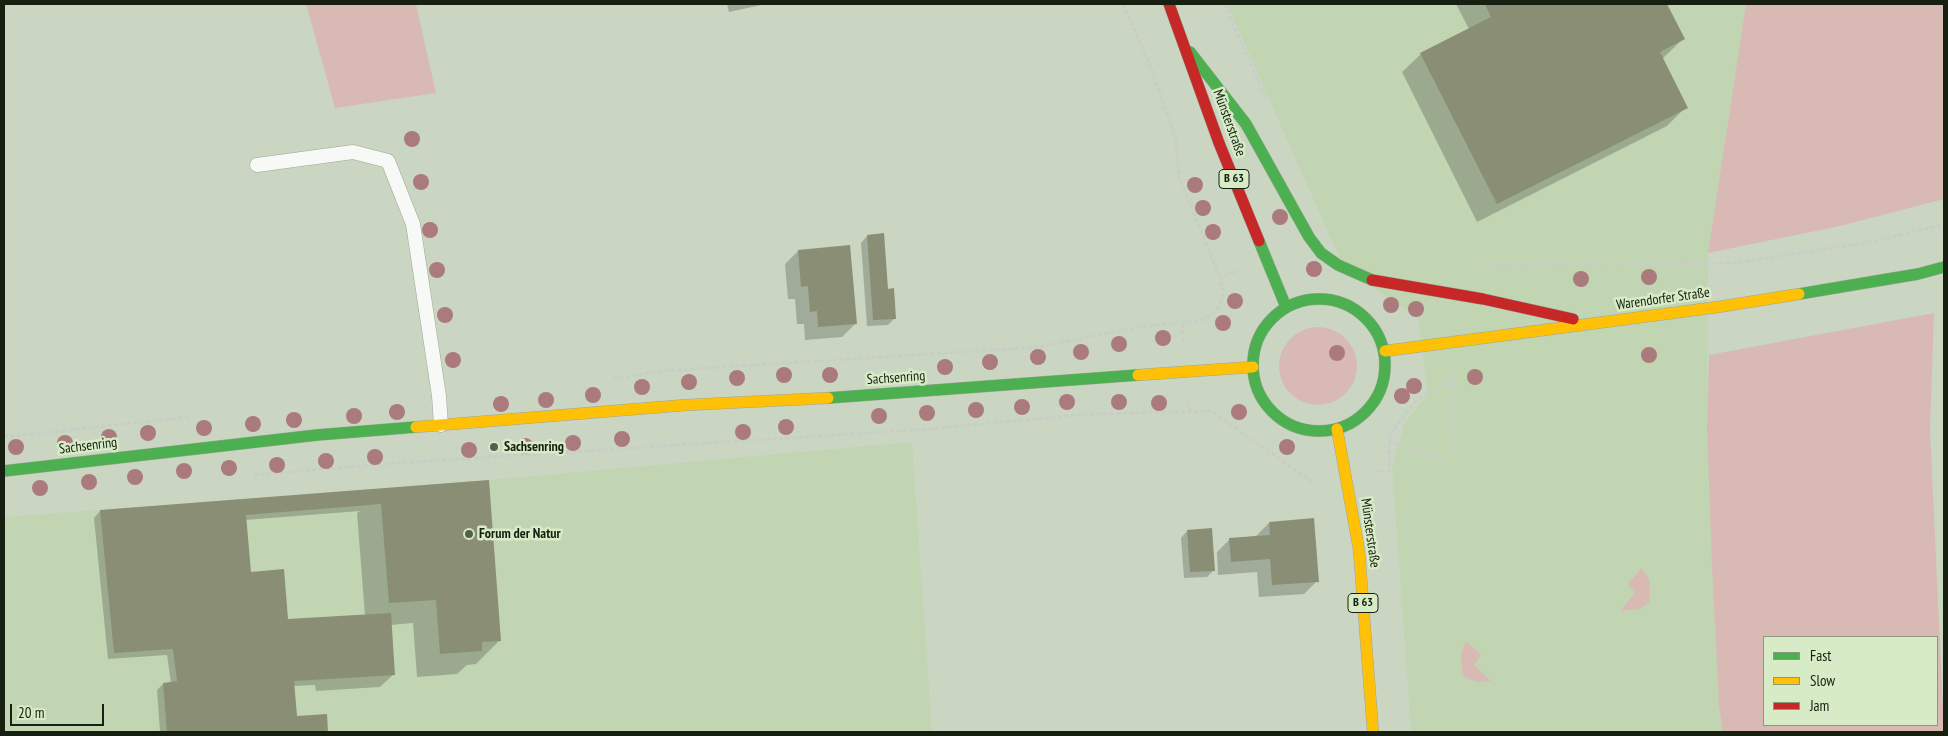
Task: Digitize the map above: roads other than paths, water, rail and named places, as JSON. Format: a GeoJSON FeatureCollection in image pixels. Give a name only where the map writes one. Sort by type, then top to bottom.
{"type":"FeatureCollection","features":[{"type":"Feature","properties":{"kind":"street","name":"Münsterstraße"},"geometry":{"type":"LineString","coordinates":[[1169,4],[1187,49],[1219,143],[1286,307]]}},
{"type":"Feature","properties":{"kind":"street"},"geometry":{"type":"LineString","coordinates":[[1187,49],[1246,124],[1308,237],[1321,253],[1338,265],[1371,280],[1483,300],[1592,323]]}},
{"type":"Feature","properties":{"kind":"street","name":"Warendorfer Straße"},"geometry":{"type":"LineString","coordinates":[[1385,351],[1718,307],[1918,274],[1944,267]]}},
{"type":"Feature","properties":{"kind":"street"},"geometry":{"type":"LineString","coordinates":[[1322,299],[1341,302],[1357,310],[1371,323],[1385,351],[1385,376],[1379,394],[1369,409],[1355,421],[1337,428],[1320,431],[1303,429],[1280,418],[1263,399],[1256,384],[1253,367],[1258,339],[1275,316],[1286,307],[1304,300],[1322,299]]}},
{"type":"Feature","properties":{"kind":"street","name":"Sachsenring"},"geometry":{"type":"LineString","coordinates":[[4,471],[264,440],[441,425],[686,405],[786,401],[1253,367]]}},
{"type":"Feature","properties":{"kind":"street","name":"Münsterstraße"},"geometry":{"type":"LineString","coordinates":[[1337,428],[1359,550],[1373,732]]}},
{"type":"Feature","properties":{"kind":"lane"},"geometry":{"type":"LineString","coordinates":[[257,165],[353,152],[388,161],[413,224],[439,396],[441,425]]}},
{"type":"Feature","properties":{"kind":"place","name":"Sachsenring"},"geometry":{"type":"Point","coordinates":[494,447]}},
{"type":"Feature","properties":{"kind":"place","name":"Forum der Natur"},"geometry":{"type":"Point","coordinates":[469,534]}}]}
